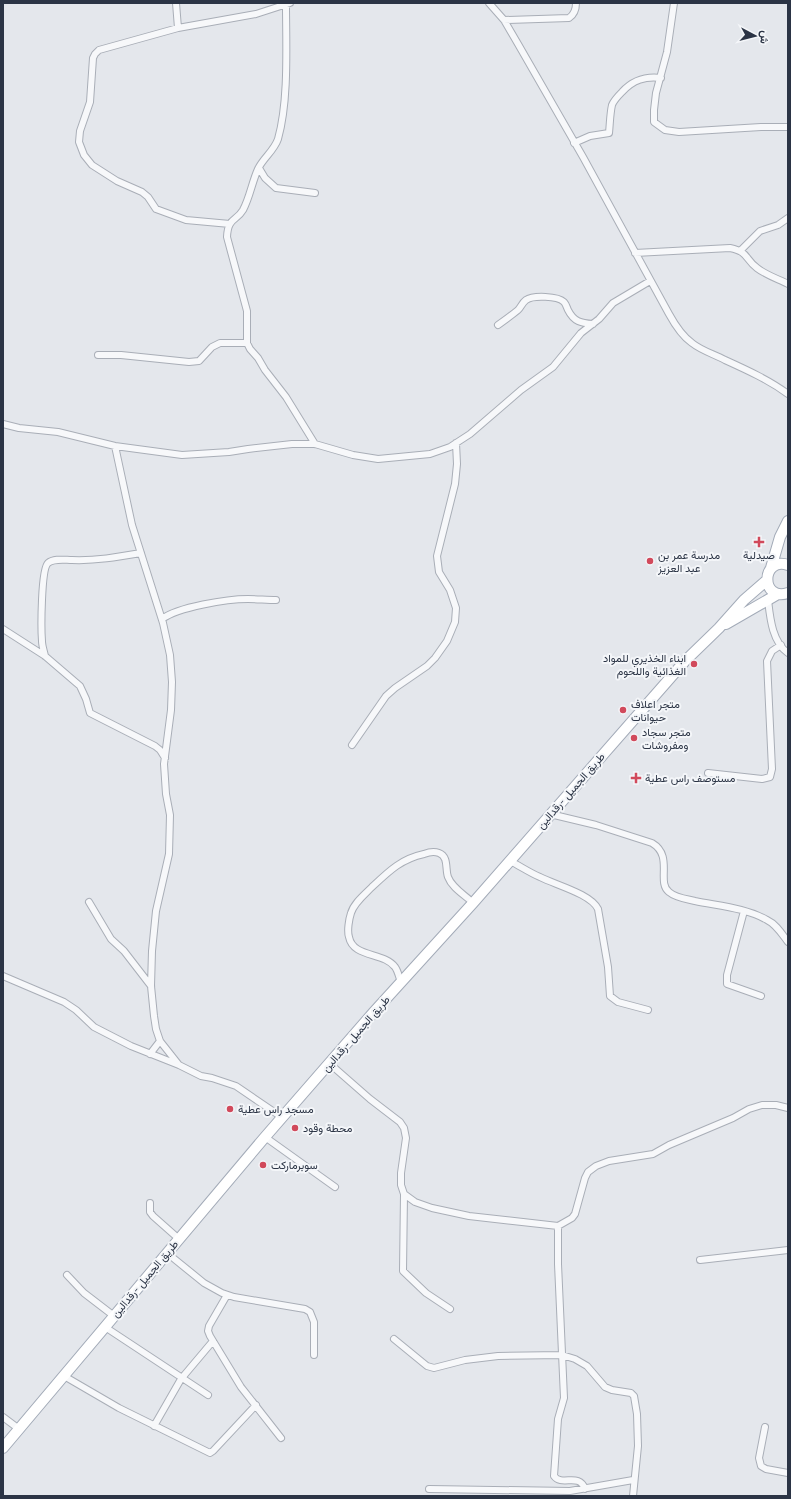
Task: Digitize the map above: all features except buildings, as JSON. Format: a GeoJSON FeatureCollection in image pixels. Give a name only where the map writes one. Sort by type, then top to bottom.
{"type":"FeatureCollection","features":[{"type":"Feature","properties":{"kind":"main road"},"geometry":{"type":"LineString","coordinates":[[719,628],[744,600],[766,580],[780,537],[788,521]]}},
{"type":"Feature","properties":{"kind":"main road"},"geometry":{"type":"LineString","coordinates":[[771,568],[783,563],[788,565]]}},
{"type":"Feature","properties":{"kind":"main road"},"geometry":{"type":"LineString","coordinates":[[766,580],[772,590],[783,593]]}},
{"type":"Feature","properties":{"kind":"main road"},"geometry":{"type":"LineString","coordinates":[[719,628],[783,593]]}},
{"type":"Feature","properties":{"kind":"main road","name":"طريق الجميل -رقدالين"},"geometry":{"type":"LineString","coordinates":[[3,1448],[265,1138],[401,982],[473,903],[685,661],[719,628]]}},
{"type":"Feature","properties":{"kind":"street"},"geometry":{"type":"LineString","coordinates":[[176,3],[178,28]]}},
{"type":"Feature","properties":{"kind":"street"},"geometry":{"type":"LineString","coordinates":[[489,3],[504,20],[650,281],[680,331],[691,342],[706,352],[724,359],[775,384],[788,394]]}},
{"type":"Feature","properties":{"kind":"street"},"geometry":{"type":"LineString","coordinates":[[504,20],[569,18],[573,16],[576,9],[576,3]]}},
{"type":"Feature","properties":{"kind":"street"},"geometry":{"type":"LineString","coordinates":[[674,3],[661,78],[656,93],[654,122],[666,130],[679,132],[761,127],[788,127]]}},
{"type":"Feature","properties":{"kind":"street"},"geometry":{"type":"LineString","coordinates":[[230,224],[186,220],[156,209],[148,197],[142,192],[117,181],[92,165],[84,155],[79,142],[80,131],[90,102],[93,58],[96,52],[178,28],[256,14],[288,4],[283,111],[278,140],[270,154],[259,168],[244,209],[240,215],[233,219],[230,224],[227,229],[227,237],[247,311],[247,342],[250,349],[286,397],[316,444]]}},
{"type":"Feature","properties":{"kind":"street"},"geometry":{"type":"LineString","coordinates":[[574,143],[590,136],[610,133],[610,119],[613,103],[626,86],[650,76],[661,78]]}},
{"type":"Feature","properties":{"kind":"street"},"geometry":{"type":"LineString","coordinates":[[259,168],[265,178],[276,188],[315,193]]}},
{"type":"Feature","properties":{"kind":"street"},"geometry":{"type":"LineString","coordinates":[[741,250],[760,231],[778,225],[788,218]]}},
{"type":"Feature","properties":{"kind":"street"},"geometry":{"type":"LineString","coordinates":[[635,253],[730,248],[741,250],[756,268],[788,284]]}},
{"type":"Feature","properties":{"kind":"street"},"geometry":{"type":"LineString","coordinates":[[3,424],[19,428],[58,432],[115,446],[182,455],[229,452],[292,444],[316,444],[353,455],[378,459],[430,454],[450,447],[470,434],[521,390],[553,367],[582,333],[613,303],[650,281]]}},
{"type":"Feature","properties":{"kind":"street"},"geometry":{"type":"LineString","coordinates":[[498,325],[518,310],[525,300],[532,297],[557,299],[564,302],[572,317],[576,321],[593,324]]}},
{"type":"Feature","properties":{"kind":"street"},"geometry":{"type":"LineString","coordinates":[[98,355],[121,355],[189,362],[199,361],[212,347],[220,343],[247,342]]}},
{"type":"Feature","properties":{"kind":"street"},"geometry":{"type":"LineString","coordinates":[[352,745],[386,696],[427,666],[435,658],[446,641],[455,622],[456,608],[450,590],[439,572],[438,556],[455,484],[457,464],[456,443]]}},
{"type":"Feature","properties":{"kind":"street"},"geometry":{"type":"LineString","coordinates":[[115,446],[132,525],[162,619],[170,655],[172,682],[171,710],[165,758],[165,780],[170,815],[169,854],[156,911],[152,951],[152,986],[156,1029],[160,1041],[179,1065]]}},
{"type":"Feature","properties":{"kind":"street"},"geometry":{"type":"LineString","coordinates":[[45,656],[42,642],[43,578],[45,568],[48,563],[53,560],[109,559],[141,553]]}},
{"type":"Feature","properties":{"kind":"street"},"geometry":{"type":"LineString","coordinates":[[162,619],[168,614],[195,606],[247,598],[276,600]]}},
{"type":"Feature","properties":{"kind":"street"},"geometry":{"type":"LineString","coordinates":[[768,600],[771,623],[780,645],[788,653]]}},
{"type":"Feature","properties":{"kind":"street"},"geometry":{"type":"LineString","coordinates":[[3,629],[45,656],[80,686],[90,713],[155,746],[160,750],[165,758]]}},
{"type":"Feature","properties":{"kind":"street"},"geometry":{"type":"LineString","coordinates":[[708,773],[762,779],[770,777],[772,769],[767,661],[772,651],[780,645]]}},
{"type":"Feature","properties":{"kind":"street"},"geometry":{"type":"LineString","coordinates":[[550,814],[596,825],[658,846],[662,851],[665,887],[669,892],[684,898],[744,911],[768,920],[776,927],[788,942]]}},
{"type":"Feature","properties":{"kind":"street"},"geometry":{"type":"LineString","coordinates":[[401,982],[395,967],[386,960],[360,950],[352,944],[348,936],[351,912],[359,900],[395,866],[410,857],[429,852],[437,852],[443,855],[446,861],[448,876],[451,884],[473,903]]}},
{"type":"Feature","properties":{"kind":"street"},"geometry":{"type":"LineString","coordinates":[[510,860],[539,877],[588,898],[596,905],[608,967],[610,996],[618,1002],[648,1010]]}},
{"type":"Feature","properties":{"kind":"street"},"geometry":{"type":"LineString","coordinates":[[89,902],[111,939],[124,951],[152,986]]}},
{"type":"Feature","properties":{"kind":"street"},"geometry":{"type":"LineString","coordinates":[[744,911],[727,975],[727,984],[761,996]]}},
{"type":"Feature","properties":{"kind":"street"},"geometry":{"type":"LineString","coordinates":[[3,976],[64,1002],[99,1030],[131,1046],[202,1076],[236,1086],[283,1118]]}},
{"type":"Feature","properties":{"kind":"street"},"geometry":{"type":"LineString","coordinates":[[150,1054],[160,1041]]}},
{"type":"Feature","properties":{"kind":"street"},"geometry":{"type":"LineString","coordinates":[[330,1064],[370,1099],[400,1122],[404,1128],[406,1138],[401,1173],[401,1185],[404,1194],[403,1271],[426,1292],[450,1309]]}},
{"type":"Feature","properties":{"kind":"street"},"geometry":{"type":"LineString","coordinates":[[404,1194],[415,1202],[423,1205],[469,1216],[558,1226],[572,1218],[575,1214],[585,1178],[588,1172],[596,1166],[609,1161],[653,1154],[669,1145],[733,1118],[749,1109],[762,1105],[776,1105],[788,1108]]}},
{"type":"Feature","properties":{"kind":"street"},"geometry":{"type":"LineString","coordinates":[[265,1138],[335,1187]]}},
{"type":"Feature","properties":{"kind":"street"},"geometry":{"type":"LineString","coordinates":[[150,1202],[150,1212],[153,1216],[179,1239]]}},
{"type":"Feature","properties":{"kind":"street"},"geometry":{"type":"LineString","coordinates":[[558,1226],[558,1264],[564,1398],[558,1420],[554,1476],[558,1480],[580,1481],[585,1489]]}},
{"type":"Feature","properties":{"kind":"street"},"geometry":{"type":"LineString","coordinates":[[700,1260],[788,1250]]}},
{"type":"Feature","properties":{"kind":"street"},"geometry":{"type":"LineString","coordinates":[[167,1253],[204,1283],[227,1295],[304,1309],[310,1312],[314,1322],[314,1355]]}},
{"type":"Feature","properties":{"kind":"street"},"geometry":{"type":"LineString","coordinates":[[67,1275],[84,1293],[114,1316]]}},
{"type":"Feature","properties":{"kind":"street"},"geometry":{"type":"LineString","coordinates":[[227,1295],[208,1330],[236,1379],[281,1438]]}},
{"type":"Feature","properties":{"kind":"street"},"geometry":{"type":"LineString","coordinates":[[104,1327],[181,1379],[208,1395]]}},
{"type":"Feature","properties":{"kind":"street"},"geometry":{"type":"LineString","coordinates":[[394,1339],[427,1366],[434,1368],[465,1360],[498,1356],[562,1355],[575,1359],[587,1366],[605,1387],[612,1390],[631,1393],[634,1396],[637,1414],[638,1446],[633,1480],[633,1496]]}},
{"type":"Feature","properties":{"kind":"street"},"geometry":{"type":"LineString","coordinates":[[154,1426],[181,1379],[213,1341]]}},
{"type":"Feature","properties":{"kind":"street"},"geometry":{"type":"LineString","coordinates":[[64,1376],[154,1426],[210,1452],[213,1451],[256,1405]]}},
{"type":"Feature","properties":{"kind":"street"},"geometry":{"type":"LineString","coordinates":[[3,1417],[19,1429]]}},
{"type":"Feature","properties":{"kind":"street"},"geometry":{"type":"LineString","coordinates":[[765,1427],[759,1458],[761,1466],[766,1469],[788,1473]]}},
{"type":"Feature","properties":{"kind":"street"},"geometry":{"type":"LineString","coordinates":[[429,1489],[509,1493],[570,1491],[633,1480]]}},
{"type":"Feature","properties":{"kind":"place","name":"صيدلية"},"geometry":{"type":"Point","coordinates":[759,542]}},
{"type":"Feature","properties":{"kind":"place","name":"مدرسة عمر بن عبد العزيز"},"geometry":{"type":"Point","coordinates":[650,561]}},
{"type":"Feature","properties":{"kind":"place","name":"ابناء الخذيري للمواد الغذائية واللحوم"},"geometry":{"type":"Point","coordinates":[694,664]}},
{"type":"Feature","properties":{"kind":"place","name":"متجر اعلاف حيوانات"},"geometry":{"type":"Point","coordinates":[623,710]}},
{"type":"Feature","properties":{"kind":"place","name":"متجر سجاد ومفروشات"},"geometry":{"type":"Point","coordinates":[634,738]}},
{"type":"Feature","properties":{"kind":"place","name":"مستوصف راس عطية"},"geometry":{"type":"Point","coordinates":[636,778]}},
{"type":"Feature","properties":{"kind":"place","name":"مسجد راس عطية"},"geometry":{"type":"Point","coordinates":[230,1109]}},
{"type":"Feature","properties":{"kind":"place","name":"محطة وقود"},"geometry":{"type":"Point","coordinates":[295,1128]}},
{"type":"Feature","properties":{"kind":"place","name":"سوبرماركت"},"geometry":{"type":"Point","coordinates":[263,1165]}}]}
